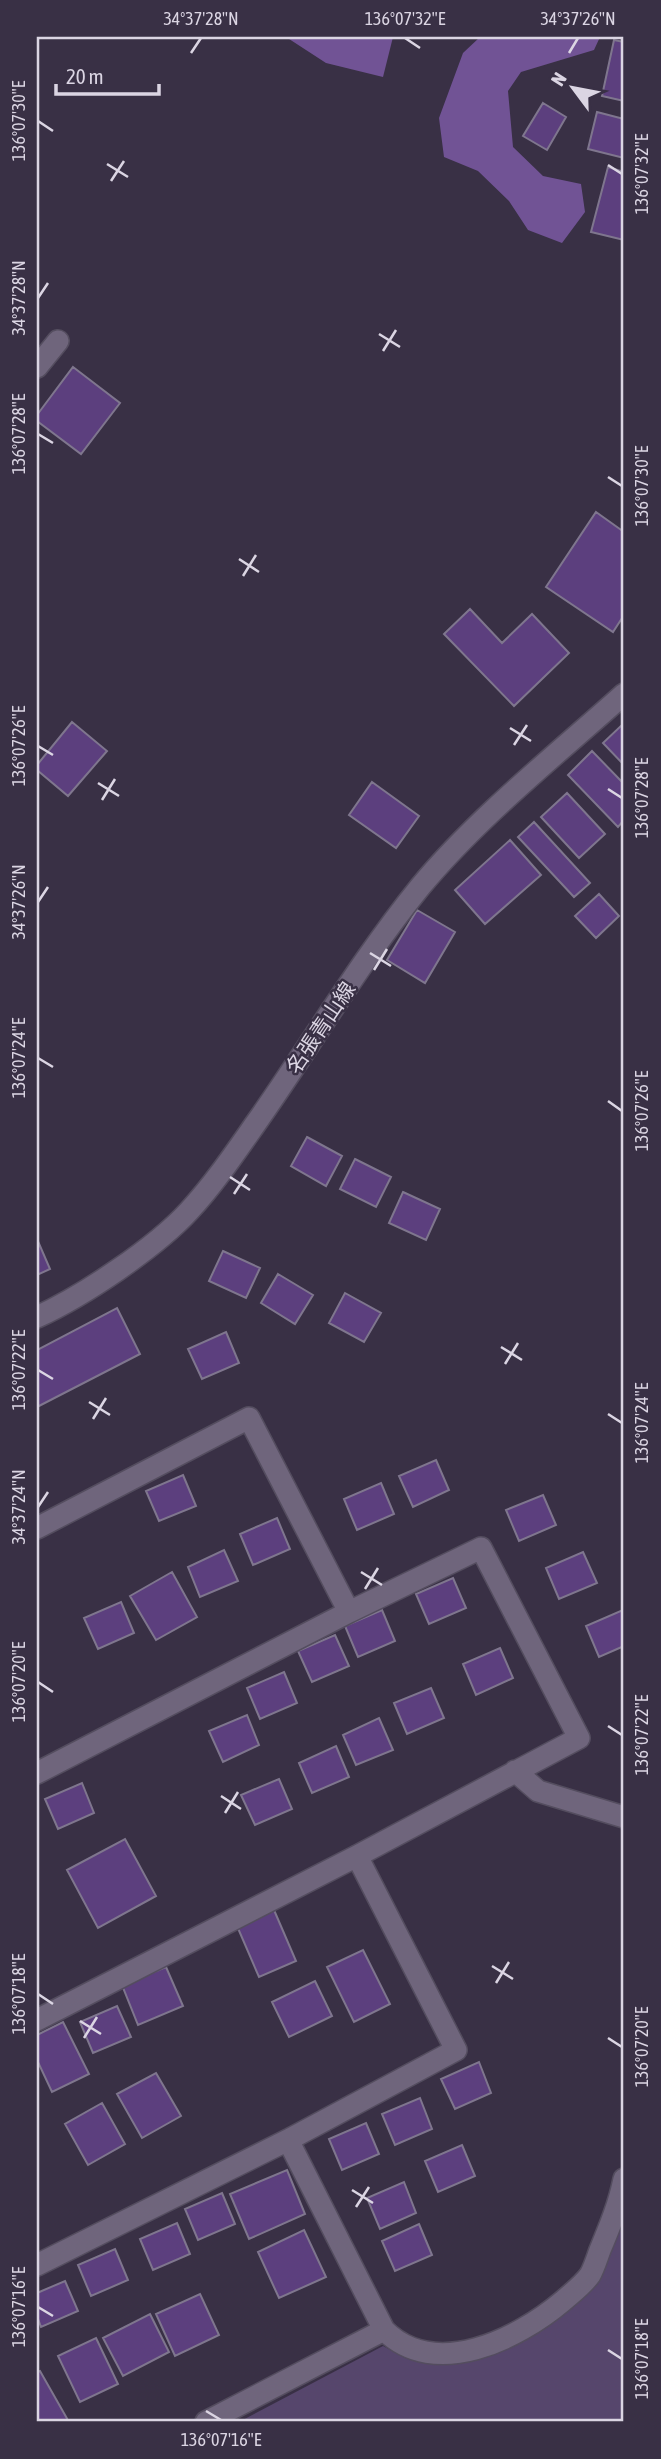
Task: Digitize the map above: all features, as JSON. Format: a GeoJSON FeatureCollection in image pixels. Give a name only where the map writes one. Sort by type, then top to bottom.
{"type":"FeatureCollection","features":[{"type":"Feature","properties":{"kind":"street"},"geometry":{"type":"LineString","coordinates":[[37,367],[58,341]]}},
{"type":"Feature","properties":{"kind":"street","name":"名張青山線"},"geometry":{"type":"LineString","coordinates":[[37,1317],[99,1281],[152,1245],[188,1212],[224,1169],[418,889],[446,856],[624,694]]}},
{"type":"Feature","properties":{"kind":"street"},"geometry":{"type":"LineString","coordinates":[[37,1528],[249,1418],[349,1612]]}},
{"type":"Feature","properties":{"kind":"street"},"geometry":{"type":"LineString","coordinates":[[37,1773],[349,1612],[481,1548],[579,1738],[357,1856],[37,2020]]}},
{"type":"Feature","properties":{"kind":"street"},"geometry":{"type":"LineString","coordinates":[[515,1771],[538,1791],[624,1817]]}},
{"type":"Feature","properties":{"kind":"street"},"geometry":{"type":"LineString","coordinates":[[37,2265],[288,2140],[456,2050],[357,1856]]}},
{"type":"Feature","properties":{"kind":"street"},"geometry":{"type":"LineString","coordinates":[[288,2140],[384,2330],[410,2349],[464,2352],[512,2336],[545,2316],[590,2274],[620,2201],[624,2179]]}},
{"type":"Feature","properties":{"kind":"street"},"geometry":{"type":"LineString","coordinates":[[206,2422],[384,2330]]}},
{"type":"Feature","properties":{"kind":"shaded area"},"geometry":{"type":"Polygon","coordinates":[[[286,37],[393,37],[383,77],[326,63],[286,37]]]}},
{"type":"Feature","properties":{"kind":"shaded area"},"geometry":{"type":"Polygon","coordinates":[[[480,37],[600,37],[594,50],[521,72],[508,91],[513,147],[543,176],[581,184],[585,212],[562,243],[528,230],[509,201],[478,171],[444,157],[439,118],[463,53],[480,37]]]}},
{"type":"Feature","properties":{"kind":"shaded area"},"geometry":{"type":"Polygon","coordinates":[[[624,2214],[624,2422],[239,2422],[383,2346],[405,2358],[444,2363],[480,2359],[515,2346],[556,2321],[596,2282],[624,2214]]]}},
{"type":"Feature","properties":{"kind":"building"},"geometry":{"type":"Polygon","coordinates":[[[614,40],[624,42],[624,101],[602,96],[614,40]]]}},
{"type":"Feature","properties":{"kind":"building"},"geometry":{"type":"Polygon","coordinates":[[[543,103],[566,117],[547,150],[523,136],[543,103]]]}},
{"type":"Feature","properties":{"kind":"building"},"geometry":{"type":"Polygon","coordinates":[[[597,112],[624,119],[624,158],[588,149],[597,112]]]}},
{"type":"Feature","properties":{"kind":"building"},"geometry":{"type":"Polygon","coordinates":[[[608,167],[624,172],[624,240],[591,232],[608,167]]]}},
{"type":"Feature","properties":{"kind":"building"},"geometry":{"type":"Polygon","coordinates":[[[73,367],[120,403],[81,454],[37,421],[37,415],[73,367]]]}},
{"type":"Feature","properties":{"kind":"building"},"geometry":{"type":"Polygon","coordinates":[[[596,512],[624,532],[624,615],[613,632],[546,587],[596,512]]]}},
{"type":"Feature","properties":{"kind":"building"},"geometry":{"type":"Polygon","coordinates":[[[470,609],[502,643],[532,614],[569,653],[514,706],[444,634],[470,609]]]}},
{"type":"Feature","properties":{"kind":"building"},"geometry":{"type":"Polygon","coordinates":[[[72,722],[107,751],[68,796],[37,770],[37,765],[72,722]]]}},
{"type":"Feature","properties":{"kind":"building"},"geometry":{"type":"Polygon","coordinates":[[[624,723],[624,765],[603,743],[624,723]]]}},
{"type":"Feature","properties":{"kind":"building"},"geometry":{"type":"Polygon","coordinates":[[[592,751],[624,784],[624,820],[618,827],[568,775],[592,751]]]}},
{"type":"Feature","properties":{"kind":"building"},"geometry":{"type":"Polygon","coordinates":[[[372,782],[419,816],[396,848],[349,815],[372,782]]]}},
{"type":"Feature","properties":{"kind":"building"},"geometry":{"type":"Polygon","coordinates":[[[567,793],[605,834],[579,858],[541,817],[567,793]]]}},
{"type":"Feature","properties":{"kind":"building"},"geometry":{"type":"Polygon","coordinates":[[[534,822],[590,883],[574,897],[518,837],[534,822]]]}},
{"type":"Feature","properties":{"kind":"building"},"geometry":{"type":"Polygon","coordinates":[[[510,840],[541,875],[485,924],[455,890],[510,840]]]}},
{"type":"Feature","properties":{"kind":"building"},"geometry":{"type":"Polygon","coordinates":[[[599,894],[619,916],[596,938],[575,916],[599,894]]]}},
{"type":"Feature","properties":{"kind":"building"},"geometry":{"type":"Polygon","coordinates":[[[417,910],[455,932],[425,983],[387,960],[417,910]]]}},
{"type":"Feature","properties":{"kind":"building"},"geometry":{"type":"Polygon","coordinates":[[[307,1137],[342,1156],[326,1186],[291,1166],[307,1137]]]}},
{"type":"Feature","properties":{"kind":"building"},"geometry":{"type":"Polygon","coordinates":[[[355,1159],[391,1177],[376,1207],[340,1189],[355,1159]]]}},
{"type":"Feature","properties":{"kind":"building"},"geometry":{"type":"Polygon","coordinates":[[[403,1192],[440,1209],[426,1240],[389,1223],[403,1192]]]}},
{"type":"Feature","properties":{"kind":"building"},"geometry":{"type":"Polygon","coordinates":[[[37,1239],[50,1269],[37,1275],[37,1239]]]}},
{"type":"Feature","properties":{"kind":"building"},"geometry":{"type":"Polygon","coordinates":[[[223,1251],[260,1268],[246,1298],[209,1281],[223,1251]]]}},
{"type":"Feature","properties":{"kind":"building"},"geometry":{"type":"Polygon","coordinates":[[[278,1274],[313,1295],[295,1324],[261,1303],[278,1274]]]}},
{"type":"Feature","properties":{"kind":"building"},"geometry":{"type":"Polygon","coordinates":[[[345,1293],[381,1313],[364,1342],[329,1323],[345,1293]]]}},
{"type":"Feature","properties":{"kind":"building"},"geometry":{"type":"Polygon","coordinates":[[[117,1308],[140,1354],[37,1407],[37,1350],[117,1308]]]}},
{"type":"Feature","properties":{"kind":"building"},"geometry":{"type":"Polygon","coordinates":[[[226,1332],[239,1363],[202,1379],[188,1349],[226,1332]]]}},
{"type":"Feature","properties":{"kind":"building"},"geometry":{"type":"Polygon","coordinates":[[[436,1460],[449,1490],[413,1507],[399,1476],[436,1460]]]}},
{"type":"Feature","properties":{"kind":"building"},"geometry":{"type":"Polygon","coordinates":[[[183,1475],[196,1506],[159,1521],[146,1491],[183,1475]]]}},
{"type":"Feature","properties":{"kind":"building"},"geometry":{"type":"Polygon","coordinates":[[[381,1483],[394,1514],[357,1530],[344,1499],[381,1483]]]}},
{"type":"Feature","properties":{"kind":"building"},"geometry":{"type":"Polygon","coordinates":[[[543,1495],[556,1525],[519,1541],[506,1510],[543,1495]]]}},
{"type":"Feature","properties":{"kind":"building"},"geometry":{"type":"Polygon","coordinates":[[[277,1518],[290,1549],[253,1565],[240,1534],[277,1518]]]}},
{"type":"Feature","properties":{"kind":"building"},"geometry":{"type":"Polygon","coordinates":[[[224,1550],[238,1581],[200,1597],[188,1567],[224,1550]]]}},
{"type":"Feature","properties":{"kind":"building"},"geometry":{"type":"Polygon","coordinates":[[[583,1552],[597,1583],[559,1599],[546,1568],[583,1552]]]}},
{"type":"Feature","properties":{"kind":"building"},"geometry":{"type":"Polygon","coordinates":[[[172,1572],[197,1617],[156,1640],[130,1596],[172,1572]]]}},
{"type":"Feature","properties":{"kind":"building"},"geometry":{"type":"Polygon","coordinates":[[[453,1578],[466,1608],[429,1624],[416,1594],[453,1578]]]}},
{"type":"Feature","properties":{"kind":"building"},"geometry":{"type":"Polygon","coordinates":[[[121,1602],[134,1633],[98,1649],[84,1618],[121,1602]]]}},
{"type":"Feature","properties":{"kind":"building"},"geometry":{"type":"Polygon","coordinates":[[[382,1610],[395,1641],[358,1657],[345,1626],[382,1610]]]}},
{"type":"Feature","properties":{"kind":"building"},"geometry":{"type":"Polygon","coordinates":[[[623,1610],[624,1646],[599,1657],[586,1626],[623,1610]]]}},
{"type":"Feature","properties":{"kind":"building"},"geometry":{"type":"Polygon","coordinates":[[[335,1635],[349,1666],[312,1682],[298,1651],[335,1635]]]}},
{"type":"Feature","properties":{"kind":"building"},"geometry":{"type":"Polygon","coordinates":[[[500,1648],[513,1678],[476,1695],[463,1664],[500,1648]]]}},
{"type":"Feature","properties":{"kind":"building"},"geometry":{"type":"Polygon","coordinates":[[[284,1672],[297,1703],[260,1719],[247,1688],[284,1672]]]}},
{"type":"Feature","properties":{"kind":"building"},"geometry":{"type":"Polygon","coordinates":[[[431,1688],[444,1718],[407,1734],[394,1703],[431,1688]]]}},
{"type":"Feature","properties":{"kind":"building"},"geometry":{"type":"Polygon","coordinates":[[[247,1715],[259,1745],[223,1762],[209,1731],[247,1715]]]}},
{"type":"Feature","properties":{"kind":"building"},"geometry":{"type":"Polygon","coordinates":[[[379,1718],[393,1750],[356,1765],[343,1735],[379,1718]]]}},
{"type":"Feature","properties":{"kind":"building"},"geometry":{"type":"Polygon","coordinates":[[[336,1746],[349,1777],[312,1793],[299,1763],[336,1746]]]}},
{"type":"Feature","properties":{"kind":"building"},"geometry":{"type":"Polygon","coordinates":[[[279,1779],[292,1809],[255,1825],[241,1795],[279,1779]]]}},
{"type":"Feature","properties":{"kind":"building"},"geometry":{"type":"Polygon","coordinates":[[[82,1783],[94,1813],[58,1829],[45,1799],[82,1783]]]}},
{"type":"Feature","properties":{"kind":"building"},"geometry":{"type":"Polygon","coordinates":[[[125,1839],[156,1896],[98,1928],[67,1870],[125,1839]]]}},
{"type":"Feature","properties":{"kind":"building"},"geometry":{"type":"Polygon","coordinates":[[[274,1910],[296,1961],[259,1977],[237,1926],[274,1910]]]}},
{"type":"Feature","properties":{"kind":"building"},"geometry":{"type":"Polygon","coordinates":[[[363,1950],[390,2004],[354,2022],[327,1967],[363,1950]]]}},
{"type":"Feature","properties":{"kind":"building"},"geometry":{"type":"Polygon","coordinates":[[[166,1967],[183,2006],[138,2025],[122,1985],[166,1967]]]}},
{"type":"Feature","properties":{"kind":"building"},"geometry":{"type":"Polygon","coordinates":[[[315,1981],[332,2016],[289,2037],[272,2002],[315,1981]]]}},
{"type":"Feature","properties":{"kind":"building"},"geometry":{"type":"Polygon","coordinates":[[[117,2006],[131,2037],[93,2053],[80,2022],[117,2006]]]}},
{"type":"Feature","properties":{"kind":"building"},"geometry":{"type":"Polygon","coordinates":[[[63,2022],[89,2074],[52,2092],[37,2060],[37,2035],[63,2022]]]}},
{"type":"Feature","properties":{"kind":"building"},"geometry":{"type":"Polygon","coordinates":[[[479,2062],[491,2093],[455,2109],[441,2079],[479,2062]]]}},
{"type":"Feature","properties":{"kind":"building"},"geometry":{"type":"Polygon","coordinates":[[[156,2073],[181,2116],[142,2138],[117,2094],[156,2073]]]}},
{"type":"Feature","properties":{"kind":"building"},"geometry":{"type":"Polygon","coordinates":[[[420,2098],[432,2129],[395,2145],[382,2114],[420,2098]]]}},
{"type":"Feature","properties":{"kind":"building"},"geometry":{"type":"Polygon","coordinates":[[[102,2103],[125,2144],[88,2165],[65,2124],[102,2103]]]}},
{"type":"Feature","properties":{"kind":"building"},"geometry":{"type":"Polygon","coordinates":[[[366,2123],[379,2154],[342,2170],[329,2139],[366,2123]]]}},
{"type":"Feature","properties":{"kind":"building"},"geometry":{"type":"Polygon","coordinates":[[[462,2145],[475,2176],[438,2192],[425,2161],[462,2145]]]}},
{"type":"Feature","properties":{"kind":"building"},"geometry":{"type":"Polygon","coordinates":[[[287,2170],[305,2214],[249,2239],[230,2194],[287,2170]]]}},
{"type":"Feature","properties":{"kind":"building"},"geometry":{"type":"Polygon","coordinates":[[[404,2182],[416,2213],[380,2229],[367,2198],[404,2182]]]}},
{"type":"Feature","properties":{"kind":"building"},"geometry":{"type":"Polygon","coordinates":[[[222,2193],[235,2224],[198,2240],[185,2209],[222,2193]]]}},
{"type":"Feature","properties":{"kind":"building"},"geometry":{"type":"Polygon","coordinates":[[[177,2223],[190,2254],[153,2270],[140,2239],[177,2223]]]}},
{"type":"Feature","properties":{"kind":"building"},"geometry":{"type":"Polygon","coordinates":[[[419,2224],[432,2255],[395,2271],[382,2241],[419,2224]]]}},
{"type":"Feature","properties":{"kind":"building"},"geometry":{"type":"Polygon","coordinates":[[[304,2230],[326,2277],[279,2298],[258,2252],[304,2230]]]}},
{"type":"Feature","properties":{"kind":"building"},"geometry":{"type":"Polygon","coordinates":[[[115,2249],[128,2280],[91,2296],[78,2265],[115,2249]]]}},
{"type":"Feature","properties":{"kind":"building"},"geometry":{"type":"Polygon","coordinates":[[[65,2281],[78,2311],[41,2327],[37,2316],[37,2293],[65,2281]]]}},
{"type":"Feature","properties":{"kind":"building"},"geometry":{"type":"Polygon","coordinates":[[[200,2294],[219,2335],[175,2356],[156,2314],[200,2294]]]}},
{"type":"Feature","properties":{"kind":"building"},"geometry":{"type":"Polygon","coordinates":[[[150,2314],[169,2352],[123,2376],[103,2338],[150,2314]]]}},
{"type":"Feature","properties":{"kind":"building"},"geometry":{"type":"Polygon","coordinates":[[[96,2338],[118,2384],[80,2402],[58,2356],[96,2338]]]}},
{"type":"Feature","properties":{"kind":"building"},"geometry":{"type":"Polygon","coordinates":[[[40,2371],[69,2422],[37,2422],[37,2372],[40,2371]]]}}]}
